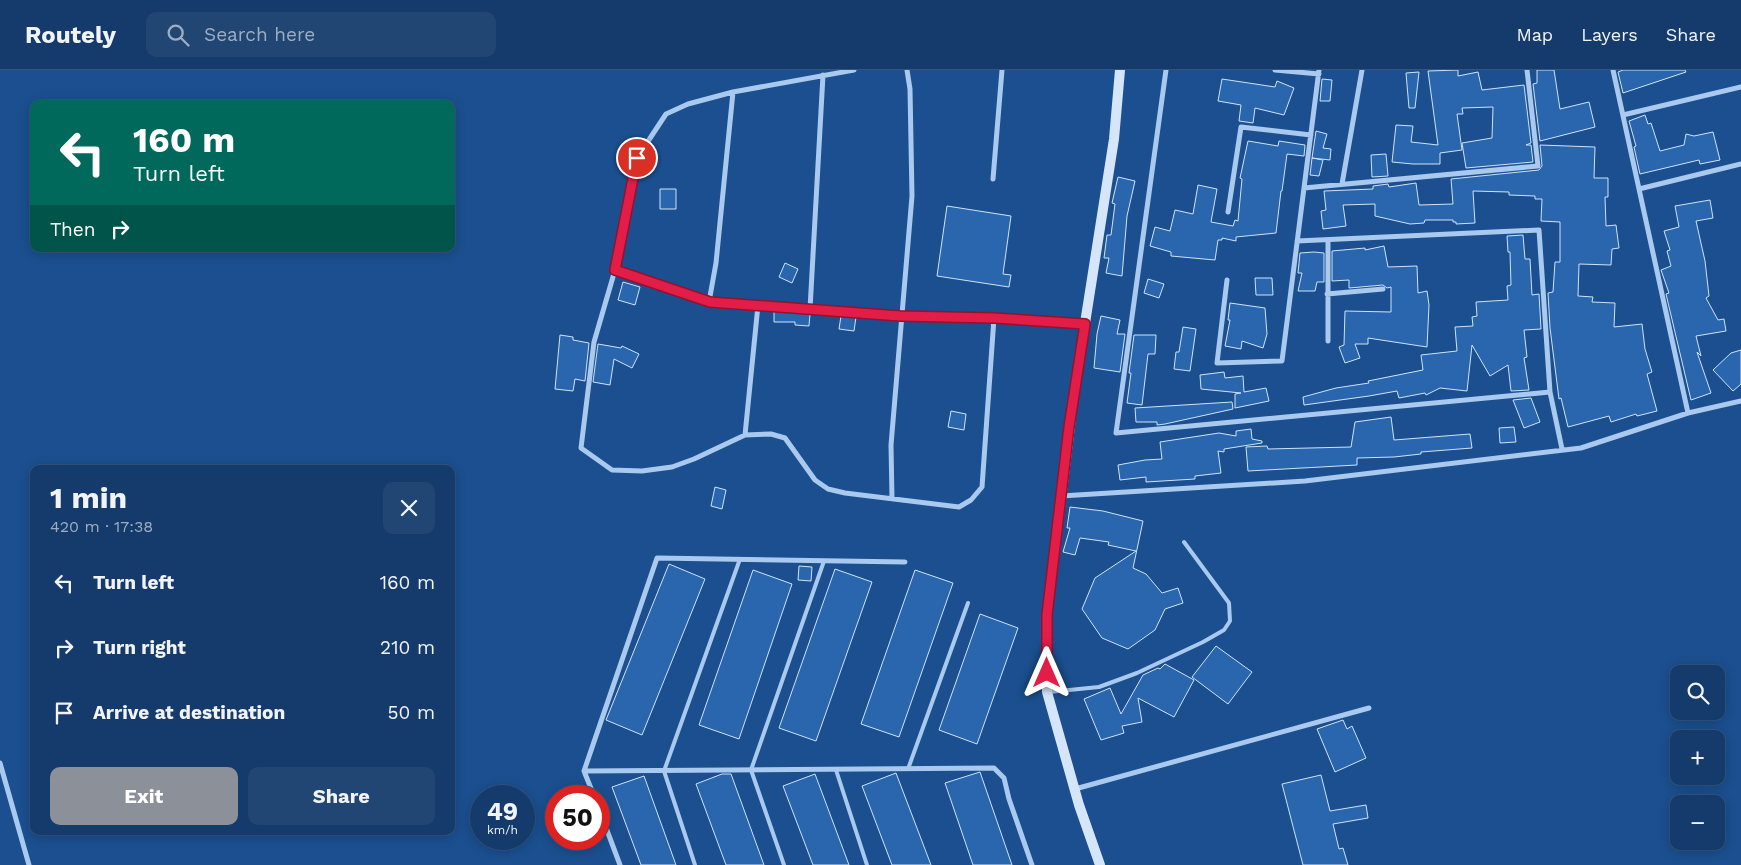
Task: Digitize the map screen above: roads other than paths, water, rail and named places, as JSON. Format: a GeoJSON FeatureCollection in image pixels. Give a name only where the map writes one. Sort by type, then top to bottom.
{"type":"FeatureCollection","features":[{"type":"Feature","properties":{"kind":"main road"},"geometry":{"type":"LineString","coordinates":[[1100,865],[1079,805],[1047,692],[1047,615],[1060,496],[1114,139],[1120,70]]}},
{"type":"Feature","properties":{"kind":"street"},"geometry":{"type":"LineString","coordinates":[[854,70],[733,92],[688,104],[666,114],[637,158],[615,270],[594,342],[581,448],[612,470],[642,471],[672,467],[745,436],[771,434],[786,438],[815,480],[828,489],[958,507],[971,500],[982,487],[994,318]]}},
{"type":"Feature","properties":{"kind":"street"},"geometry":{"type":"LineString","coordinates":[[892,499],[891,445],[900,316],[912,196],[910,89],[907,70]]}},
{"type":"Feature","properties":{"kind":"street"},"geometry":{"type":"LineString","coordinates":[[993,179],[1002,70]]}},
{"type":"Feature","properties":{"kind":"street"},"geometry":{"type":"LineString","coordinates":[[1166,70],[1116,433],[1550,392]]}},
{"type":"Feature","properties":{"kind":"street"},"geometry":{"type":"LineString","coordinates":[[1227,280],[1217,363],[1282,361],[1319,72],[1274,70]]}},
{"type":"Feature","properties":{"kind":"street"},"geometry":{"type":"LineString","coordinates":[[1342,184],[1362,70]]}},
{"type":"Feature","properties":{"kind":"street"},"geometry":{"type":"LineString","coordinates":[[1304,188],[1538,166],[1528,70]]}},
{"type":"Feature","properties":{"kind":"street"},"geometry":{"type":"LineString","coordinates":[[1613,70],[1688,413]]}},
{"type":"Feature","properties":{"kind":"street"},"geometry":{"type":"LineString","coordinates":[[810,309],[823,75]]}},
{"type":"Feature","properties":{"kind":"street"},"geometry":{"type":"LineString","coordinates":[[1623,115],[1741,87]]}},
{"type":"Feature","properties":{"kind":"street"},"geometry":{"type":"LineString","coordinates":[[710,302],[716,263],[733,92]]}},
{"type":"Feature","properties":{"kind":"street"},"geometry":{"type":"LineString","coordinates":[[1228,212],[1241,127],[1311,135]]}},
{"type":"Feature","properties":{"kind":"street"},"geometry":{"type":"LineString","coordinates":[[1639,189],[1741,164]]}},
{"type":"Feature","properties":{"kind":"street"},"geometry":{"type":"LineString","coordinates":[[1297,241],[1539,230],[1550,392],[1562,449]]}},
{"type":"Feature","properties":{"kind":"street"},"geometry":{"type":"LineString","coordinates":[[1328,240],[1328,341]]}},
{"type":"Feature","properties":{"kind":"street"},"geometry":{"type":"LineString","coordinates":[[615,270],[710,302],[900,316],[994,318],[1085,324]]}},
{"type":"Feature","properties":{"kind":"street"},"geometry":{"type":"LineString","coordinates":[[1328,294],[1383,289]]}},
{"type":"Feature","properties":{"kind":"street"},"geometry":{"type":"LineString","coordinates":[[745,436],[758,305]]}},
{"type":"Feature","properties":{"kind":"street"},"geometry":{"type":"LineString","coordinates":[[1060,496],[1305,481],[1581,448],[1688,413],[1741,401]]}},
{"type":"Feature","properties":{"kind":"street"},"geometry":{"type":"LineString","coordinates":[[590,785],[584,771],[657,558],[905,562]]}},
{"type":"Feature","properties":{"kind":"street"},"geometry":{"type":"LineString","coordinates":[[1075,789],[1369,708]]}},
{"type":"Feature","properties":{"kind":"street"},"geometry":{"type":"LineString","coordinates":[[0,763],[29,865]]}},
{"type":"Feature","properties":{"kind":"street"},"geometry":{"type":"LineString","coordinates":[[584,771],[994,768],[1004,778],[1009,799],[1032,865]]}},
{"type":"Feature","properties":{"kind":"street"},"geometry":{"type":"LineString","coordinates":[[610,838],[620,865]]}},
{"type":"Feature","properties":{"kind":"lane"},"geometry":{"type":"LineString","coordinates":[[1047,692],[1099,687],[1122,679],[1195,646],[1224,630],[1230,621],[1229,603],[1184,542]]}},
{"type":"Feature","properties":{"kind":"lane"},"geometry":{"type":"LineString","coordinates":[[695,865],[664,771],[740,559]]}},
{"type":"Feature","properties":{"kind":"lane"},"geometry":{"type":"LineString","coordinates":[[784,865],[751,770],[824,561]]}},
{"type":"Feature","properties":{"kind":"lane"},"geometry":{"type":"LineString","coordinates":[[908,769],[968,603]]}},
{"type":"Feature","properties":{"kind":"lane"},"geometry":{"type":"LineString","coordinates":[[836,770],[867,865]]}}]}
